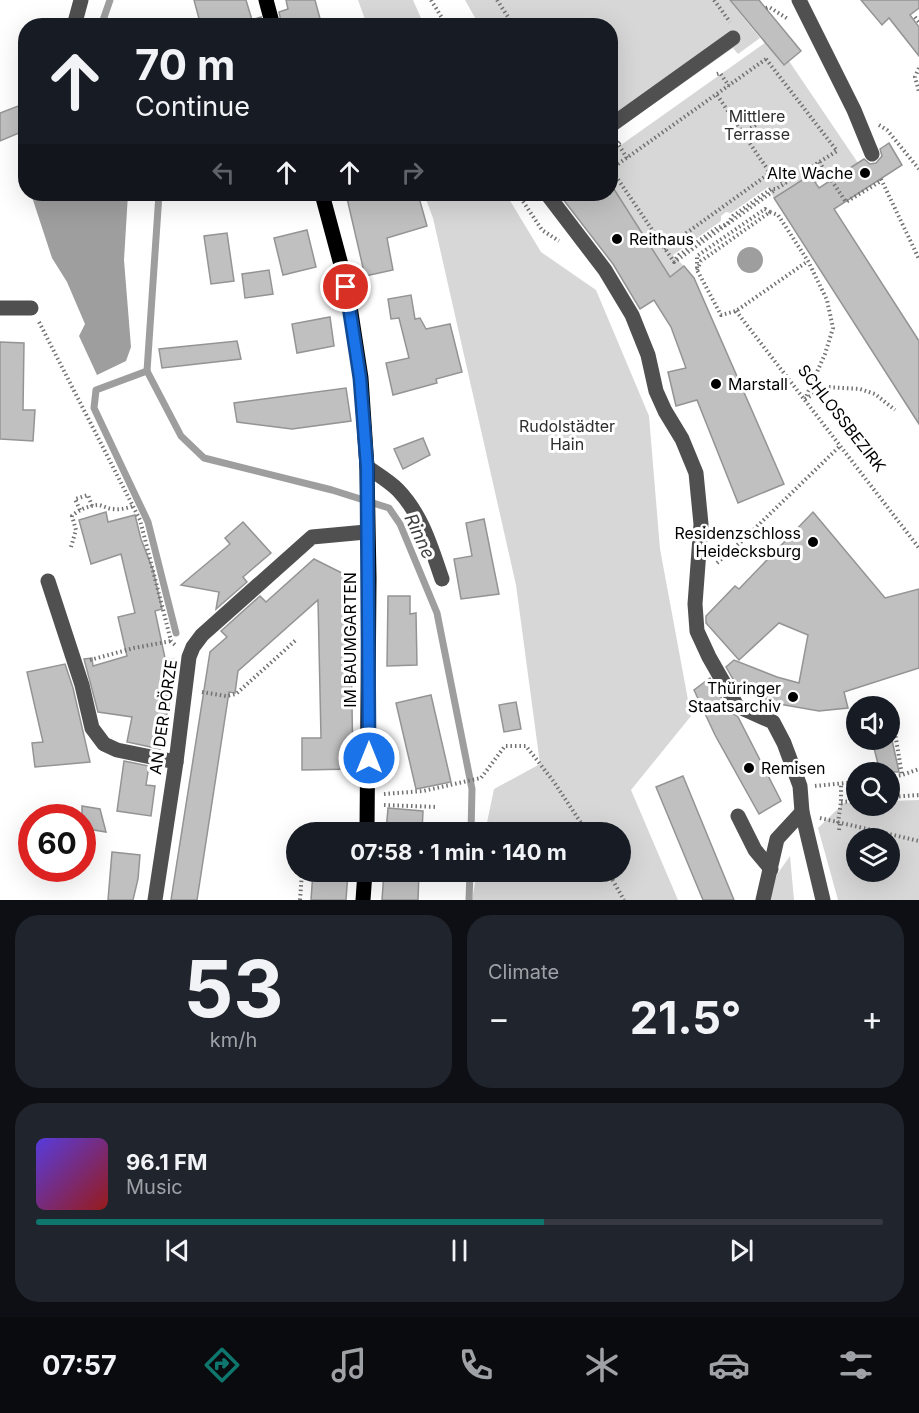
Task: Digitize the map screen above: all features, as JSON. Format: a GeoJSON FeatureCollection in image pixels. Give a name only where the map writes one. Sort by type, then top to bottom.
{"type":"FeatureCollection","features":[{"type":"Feature","properties":{"kind":"main road"},"geometry":{"type":"LineString","coordinates":[[266,0],[271,18]]}},
{"type":"Feature","properties":{"kind":"main road","name":"IM BAUMGARTEN"},"geometry":{"type":"LineString","coordinates":[[324,201],[350,308],[360,378],[367,467],[366,526],[369,578],[368,822]]}},
{"type":"Feature","properties":{"kind":"main road"},"geometry":{"type":"LineString","coordinates":[[363,900],[364,882]]}},
{"type":"Feature","properties":{"kind":"street"},"geometry":{"type":"LineString","coordinates":[[76,18],[81,0]]}},
{"type":"Feature","properties":{"kind":"street"},"geometry":{"type":"LineString","coordinates":[[799,0],[854,110],[872,154]]}},
{"type":"Feature","properties":{"kind":"street"},"geometry":{"type":"LineString","coordinates":[[618,120],[734,33]]}},
{"type":"Feature","properties":{"kind":"street"},"geometry":{"type":"LineString","coordinates":[[552,201],[605,270],[632,315],[648,355],[656,391],[682,439],[696,473],[701,524],[695,604],[697,631],[737,706],[772,722],[784,743],[800,786],[802,812],[823,900]]}},
{"type":"Feature","properties":{"kind":"street"},"geometry":{"type":"LineString","coordinates":[[0,308],[32,308]]}},
{"type":"Feature","properties":{"kind":"street"},"geometry":{"type":"LineString","coordinates":[[367,467],[396,488],[413,506],[424,528],[442,579]]}},
{"type":"Feature","properties":{"kind":"street","name":"AN DER PÖRZE"},"geometry":{"type":"LineString","coordinates":[[154,900],[176,762],[189,657],[193,647],[202,634],[312,537],[366,526]]}},
{"type":"Feature","properties":{"kind":"street"},"geometry":{"type":"LineString","coordinates":[[48,580],[75,664],[92,728],[104,744],[117,750],[176,762]]}},
{"type":"Feature","properties":{"kind":"street"},"geometry":{"type":"LineString","coordinates":[[763,900],[777,839],[802,812]]}},
{"type":"Feature","properties":{"kind":"street"},"geometry":{"type":"LineString","coordinates":[[738,816],[755,850],[771,869]]}},
{"type":"Feature","properties":{"kind":"path"},"geometry":{"type":"LineString","coordinates":[[431,0],[442,18]]}},
{"type":"Feature","properties":{"kind":"path"},"geometry":{"type":"LineString","coordinates":[[497,0],[509,18]]}},
{"type":"Feature","properties":{"kind":"path"},"geometry":{"type":"LineString","coordinates":[[714,0],[734,33]]}},
{"type":"Feature","properties":{"kind":"path"},"geometry":{"type":"LineString","coordinates":[[915,17],[919,22]]}},
{"type":"Feature","properties":{"kind":"path"},"geometry":{"type":"LineString","coordinates":[[618,164],[766,59],[837,151],[785,184],[771,189],[733,216],[727,224],[717,228],[679,255],[674,262],[618,180]]}},
{"type":"Feature","properties":{"kind":"path"},"geometry":{"type":"LineString","coordinates":[[919,68],[915,77],[919,92]]}},
{"type":"Feature","properties":{"kind":"path"},"geometry":{"type":"LineString","coordinates":[[720,73],[729,86]]}},
{"type":"Feature","properties":{"kind":"path"},"geometry":{"type":"LineString","coordinates":[[717,95],[770,174],[785,184]]}},
{"type":"Feature","properties":{"kind":"path"},"geometry":{"type":"LineString","coordinates":[[854,110],[887,130],[919,169]]}},
{"type":"Feature","properties":{"kind":"path"},"geometry":{"type":"LineString","coordinates":[[743,133],[757,124]]}},
{"type":"Feature","properties":{"kind":"path"},"geometry":{"type":"LineString","coordinates":[[618,144],[627,158]]}},
{"type":"Feature","properties":{"kind":"path"},"geometry":{"type":"LineString","coordinates":[[819,162],[846,202],[881,180],[919,259]]}},
{"type":"Feature","properties":{"kind":"path"},"geometry":{"type":"LineString","coordinates":[[664,249],[770,174]]}},
{"type":"Feature","properties":{"kind":"path"},"geometry":{"type":"LineString","coordinates":[[523,201],[542,230]]}},
{"type":"Feature","properties":{"kind":"path"},"geometry":{"type":"LineString","coordinates":[[805,399],[825,354],[833,328],[827,300],[808,261],[778,215],[770,212],[734,233],[701,261],[697,270],[721,315],[736,311],[808,261]]}},
{"type":"Feature","properties":{"kind":"path"},"geometry":{"type":"LineString","coordinates":[[727,224],[734,233]]}},
{"type":"Feature","properties":{"kind":"path","name":"SCHLOSSBEZIRK"},"geometry":{"type":"LineString","coordinates":[[736,311],[919,548]]}},
{"type":"Feature","properties":{"kind":"path"},"geometry":{"type":"LineString","coordinates":[[40,326],[140,520],[167,622]]}},
{"type":"Feature","properties":{"kind":"path"},"geometry":{"type":"LineString","coordinates":[[805,399],[827,387],[852,388],[875,394],[894,410]]}},
{"type":"Feature","properties":{"kind":"path"},"geometry":{"type":"LineString","coordinates":[[699,570],[713,566],[743,540],[840,446]]}},
{"type":"Feature","properties":{"kind":"path"},"geometry":{"type":"LineString","coordinates":[[80,510],[75,499],[88,495],[92,506]]}},
{"type":"Feature","properties":{"kind":"path"},"geometry":{"type":"LineString","coordinates":[[71,547],[76,530],[72,516],[80,510],[101,505],[119,510],[133,506]]}},
{"type":"Feature","properties":{"kind":"path"},"geometry":{"type":"LineString","coordinates":[[186,689],[226,696],[237,694],[296,640]]}},
{"type":"Feature","properties":{"kind":"path"},"geometry":{"type":"LineString","coordinates":[[75,664],[134,648],[171,641]]}},
{"type":"Feature","properties":{"kind":"path"},"geometry":{"type":"LineString","coordinates":[[369,799],[423,792],[481,778],[505,746],[526,746],[554,782],[580,822]]}},
{"type":"Feature","properties":{"kind":"path"},"geometry":{"type":"LineString","coordinates":[[898,750],[902,775],[919,769]]}},
{"type":"Feature","properties":{"kind":"path"},"geometry":{"type":"LineString","coordinates":[[800,786],[846,783]]}},
{"type":"Feature","properties":{"kind":"path"},"geometry":{"type":"LineString","coordinates":[[839,830],[841,784]]}},
{"type":"Feature","properties":{"kind":"path"},"geometry":{"type":"LineString","coordinates":[[900,796],[919,795]]}},
{"type":"Feature","properties":{"kind":"path"},"geometry":{"type":"LineString","coordinates":[[369,799],[437,807]]}},
{"type":"Feature","properties":{"kind":"path"},"geometry":{"type":"LineString","coordinates":[[841,802],[846,802]]}},
{"type":"Feature","properties":{"kind":"path"},"geometry":{"type":"LineString","coordinates":[[802,812],[919,841]]}},
{"type":"Feature","properties":{"kind":"path"},"geometry":{"type":"LineString","coordinates":[[300,900],[301,882]]}},
{"type":"Feature","properties":{"kind":"path"},"geometry":{"type":"LineString","coordinates":[[614,882],[624,900]]}},
{"type":"Feature","properties":{"kind":"green space"},"geometry":{"type":"Polygon","coordinates":[[[358,0],[413,0],[421,18],[364,18],[358,0]]]}},
{"type":"Feature","properties":{"kind":"green space"},"geometry":{"type":"Polygon","coordinates":[[[465,0],[729,0],[760,38],[738,54],[733,48],[618,129],[618,18],[475,18],[465,0]]]}},
{"type":"Feature","properties":{"kind":"green space","name":"Mittlere Terrasse"},"geometry":{"type":"Polygon","coordinates":[[[766,42],[783,65],[789,61],[858,163],[829,182],[825,177],[816,183],[809,175],[774,198],[768,187],[731,213],[726,212],[721,216],[721,221],[673,255],[684,266],[672,280],[618,196],[618,147],[766,42]]]}},
{"type":"Feature","properties":{"kind":"green space","name":"Rudolstädter Hain"},"geometry":{"type":"Polygon","coordinates":[[[427,201],[510,201],[541,252],[596,290],[649,416],[660,549],[691,716],[631,790],[678,900],[472,900],[475,882],[631,882],[631,822],[487,822],[494,789],[540,764],[516,585],[433,218],[427,201]]]}},
{"type":"Feature","properties":{"kind":"green space"},"geometry":{"type":"Polygon","coordinates":[[[919,800],[919,900],[838,900],[818,828],[846,803],[846,816],[900,816],[900,801],[919,800]]]}},
{"type":"Feature","properties":{"kind":"green space"},"geometry":{"type":"Polygon","coordinates":[[[790,856],[794,900],[759,900],[790,856]]]}},
{"type":"Feature","properties":{"kind":"shaded area"},"geometry":{"type":"Polygon","coordinates":[[[33,201],[128,201],[124,260],[131,347],[126,361],[97,375],[79,336],[85,324],[67,282],[52,258],[33,201]]]}},
{"type":"Feature","properties":{"kind":"shaded area"},"geometry":{"type":"Polygon","coordinates":[[[750,247],[759,251],[763,260],[759,269],[750,273],[741,269],[737,260],[741,251],[750,247]]]}},
{"type":"Feature","properties":{"kind":"building"},"geometry":{"type":"Polygon","coordinates":[[[194,0],[246,0],[251,18],[199,18],[194,0]]]}},
{"type":"Feature","properties":{"kind":"building"},"geometry":{"type":"Polygon","coordinates":[[[286,0],[315,0],[320,18],[280,18],[279,12],[288,9],[286,0]]]}},
{"type":"Feature","properties":{"kind":"building"},"geometry":{"type":"Polygon","coordinates":[[[730,0],[759,0],[801,51],[784,65],[730,0]]]}},
{"type":"Feature","properties":{"kind":"building"},"geometry":{"type":"Polygon","coordinates":[[[861,0],[919,0],[919,8],[910,15],[919,27],[919,56],[889,18],[882,25],[861,0]]]}},
{"type":"Feature","properties":{"kind":"building"},"geometry":{"type":"Polygon","coordinates":[[[18,106],[18,133],[0,141],[0,113],[18,106]]]}},
{"type":"Feature","properties":{"kind":"building"},"geometry":{"type":"Polygon","coordinates":[[[889,143],[902,165],[834,209],[919,341],[919,424],[774,198],[810,175],[819,188],[864,159],[870,164],[876,163],[882,156],[880,149],[889,143]]]}},
{"type":"Feature","properties":{"kind":"building","name":"Marstall"},"geometry":{"type":"Polygon","coordinates":[[[618,195],[670,277],[684,266],[694,278],[784,484],[738,503],[697,400],[676,406],[668,372],[686,368],[671,327],[654,300],[640,309],[613,264],[564,201],[618,201],[618,195]]]}},
{"type":"Feature","properties":{"kind":"building"},"geometry":{"type":"Polygon","coordinates":[[[348,201],[420,201],[427,226],[387,238],[393,270],[365,276],[348,201]]]}},
{"type":"Feature","properties":{"kind":"building"},"geometry":{"type":"Polygon","coordinates":[[[307,230],[316,267],[283,275],[274,238],[307,230]]]}},
{"type":"Feature","properties":{"kind":"building"},"geometry":{"type":"Polygon","coordinates":[[[227,233],[234,281],[211,284],[204,236],[227,233]]]}},
{"type":"Feature","properties":{"kind":"building"},"geometry":{"type":"Polygon","coordinates":[[[269,270],[273,294],[245,298],[242,274],[269,270]]]}},
{"type":"Feature","properties":{"kind":"building"},"geometry":{"type":"Polygon","coordinates":[[[411,295],[415,319],[420,318],[426,329],[450,324],[462,372],[436,379],[437,383],[393,395],[386,363],[409,358],[399,318],[391,319],[388,299],[411,295]]]}},
{"type":"Feature","properties":{"kind":"building"},"geometry":{"type":"Polygon","coordinates":[[[330,317],[334,346],[297,353],[292,324],[330,317]]]}},
{"type":"Feature","properties":{"kind":"building"},"geometry":{"type":"Polygon","coordinates":[[[237,341],[241,359],[162,368],[159,349],[237,341]]]}},
{"type":"Feature","properties":{"kind":"building"},"geometry":{"type":"Polygon","coordinates":[[[0,342],[24,343],[23,410],[35,410],[33,441],[0,439],[0,342]]]}},
{"type":"Feature","properties":{"kind":"building"},"geometry":{"type":"Polygon","coordinates":[[[346,388],[351,421],[292,429],[237,422],[234,403],[346,388]]]}},
{"type":"Feature","properties":{"kind":"building"},"geometry":{"type":"Polygon","coordinates":[[[423,438],[430,455],[403,469],[394,449],[423,438]]]}},
{"type":"Feature","properties":{"kind":"building"},"geometry":{"type":"Polygon","coordinates":[[[106,512],[108,522],[135,515],[153,570],[162,609],[155,611],[165,658],[178,660],[160,749],[127,742],[132,717],[98,712],[84,659],[92,658],[93,666],[127,656],[118,617],[135,613],[121,554],[91,564],[79,520],[106,512]]]}},
{"type":"Feature","properties":{"kind":"building"},"geometry":{"type":"Polygon","coordinates":[[[813,512],[885,598],[919,589],[919,668],[844,692],[846,708],[819,711],[779,704],[738,688],[726,667],[734,660],[799,683],[808,635],[779,623],[739,660],[706,623],[706,616],[735,586],[739,589],[813,512]]]}},
{"type":"Feature","properties":{"kind":"building"},"geometry":{"type":"Polygon","coordinates":[[[484,519],[499,594],[461,599],[454,559],[472,556],[466,523],[484,519]]]}},
{"type":"Feature","properties":{"kind":"building"},"geometry":{"type":"Polygon","coordinates":[[[243,522],[271,553],[243,577],[247,582],[216,609],[219,592],[181,585],[230,544],[225,538],[243,522]]]}},
{"type":"Feature","properties":{"kind":"building"},"geometry":{"type":"Polygon","coordinates":[[[314,559],[350,577],[353,769],[302,770],[302,738],[321,738],[318,600],[238,671],[235,693],[229,692],[197,900],[171,900],[210,652],[227,637],[221,631],[260,596],[266,602],[314,559]]]}},
{"type":"Feature","properties":{"kind":"building"},"geometry":{"type":"Polygon","coordinates":[[[388,596],[410,596],[410,614],[416,613],[417,665],[387,666],[388,596]]]}},
{"type":"Feature","properties":{"kind":"building"},"geometry":{"type":"Polygon","coordinates":[[[65,664],[73,688],[90,762],[35,767],[32,743],[43,742],[27,672],[65,664]]]}},
{"type":"Feature","properties":{"kind":"building","name":"Remisen"},"geometry":{"type":"Polygon","coordinates":[[[710,678],[729,711],[738,717],[781,801],[759,814],[715,735],[694,690],[710,678]]]}},
{"type":"Feature","properties":{"kind":"building"},"geometry":{"type":"Polygon","coordinates":[[[431,695],[451,782],[416,789],[396,703],[431,695]]]}},
{"type":"Feature","properties":{"kind":"building"},"geometry":{"type":"Polygon","coordinates":[[[516,702],[521,729],[504,732],[499,705],[516,702]]]}},
{"type":"Feature","properties":{"kind":"building"},"geometry":{"type":"Polygon","coordinates":[[[874,750],[894,750],[897,762],[878,762],[874,750]]]}},
{"type":"Feature","properties":{"kind":"building"},"geometry":{"type":"Polygon","coordinates":[[[124,761],[149,766],[146,785],[155,786],[151,816],[117,811],[124,761]]]}},
{"type":"Feature","properties":{"kind":"building"},"geometry":{"type":"Polygon","coordinates":[[[683,776],[734,900],[703,900],[656,787],[683,776]]]}},
{"type":"Feature","properties":{"kind":"building"},"geometry":{"type":"Polygon","coordinates":[[[96,808],[100,809],[106,832],[96,830],[96,808]]]}},
{"type":"Feature","properties":{"kind":"building"},"geometry":{"type":"Polygon","coordinates":[[[388,808],[423,811],[422,822],[387,822],[388,808]]]}},
{"type":"Feature","properties":{"kind":"building"},"geometry":{"type":"Polygon","coordinates":[[[112,852],[140,855],[133,900],[108,900],[112,852]]]}},
{"type":"Feature","properties":{"kind":"building"},"geometry":{"type":"Polygon","coordinates":[[[312,882],[347,882],[346,900],[311,900],[312,882]]]}},
{"type":"Feature","properties":{"kind":"building"},"geometry":{"type":"Polygon","coordinates":[[[383,882],[419,882],[418,900],[382,900],[383,882]]]}},
{"type":"Feature","properties":{"kind":"waterway","name":"Rinne"},"geometry":{"type":"LineString","coordinates":[[104,18],[110,0]]}},
{"type":"Feature","properties":{"kind":"waterway","name":"Rinne"},"geometry":{"type":"LineString","coordinates":[[159,201],[147,371],[181,436],[204,458],[332,490],[389,508],[400,524],[437,613],[472,789],[471,822]]}},
{"type":"Feature","properties":{"kind":"waterway","name":"Rinne"},"geometry":{"type":"LineString","coordinates":[[147,371],[96,390],[94,408],[148,522],[176,633]]}},
{"type":"Feature","properties":{"kind":"waterway","name":"Rinne"},"geometry":{"type":"LineString","coordinates":[[469,900],[470,882]]}},
{"type":"Feature","properties":{"kind":"place","name":"Alte Wache"},"geometry":{"type":"Point","coordinates":[865,173]}},
{"type":"Feature","properties":{"kind":"place","name":"Reithaus"},"geometry":{"type":"Point","coordinates":[617,239]}},
{"type":"Feature","properties":{"kind":"place","name":"Marstall"},"geometry":{"type":"Point","coordinates":[716,384]}},
{"type":"Feature","properties":{"kind":"place","name":"Residenzschloss Heidecksburg"},"geometry":{"type":"Point","coordinates":[813,542]}},
{"type":"Feature","properties":{"kind":"place","name":"Thüringer Staatsarchiv"},"geometry":{"type":"Point","coordinates":[793,697]}},
{"type":"Feature","properties":{"kind":"place","name":"Remisen"},"geometry":{"type":"Point","coordinates":[749,768]}},
{"type":"Feature","properties":{"kind":"route"},"geometry":{"type":"LineString","coordinates":[[346,287],[360,378],[367,467],[369,758]]}}]}
